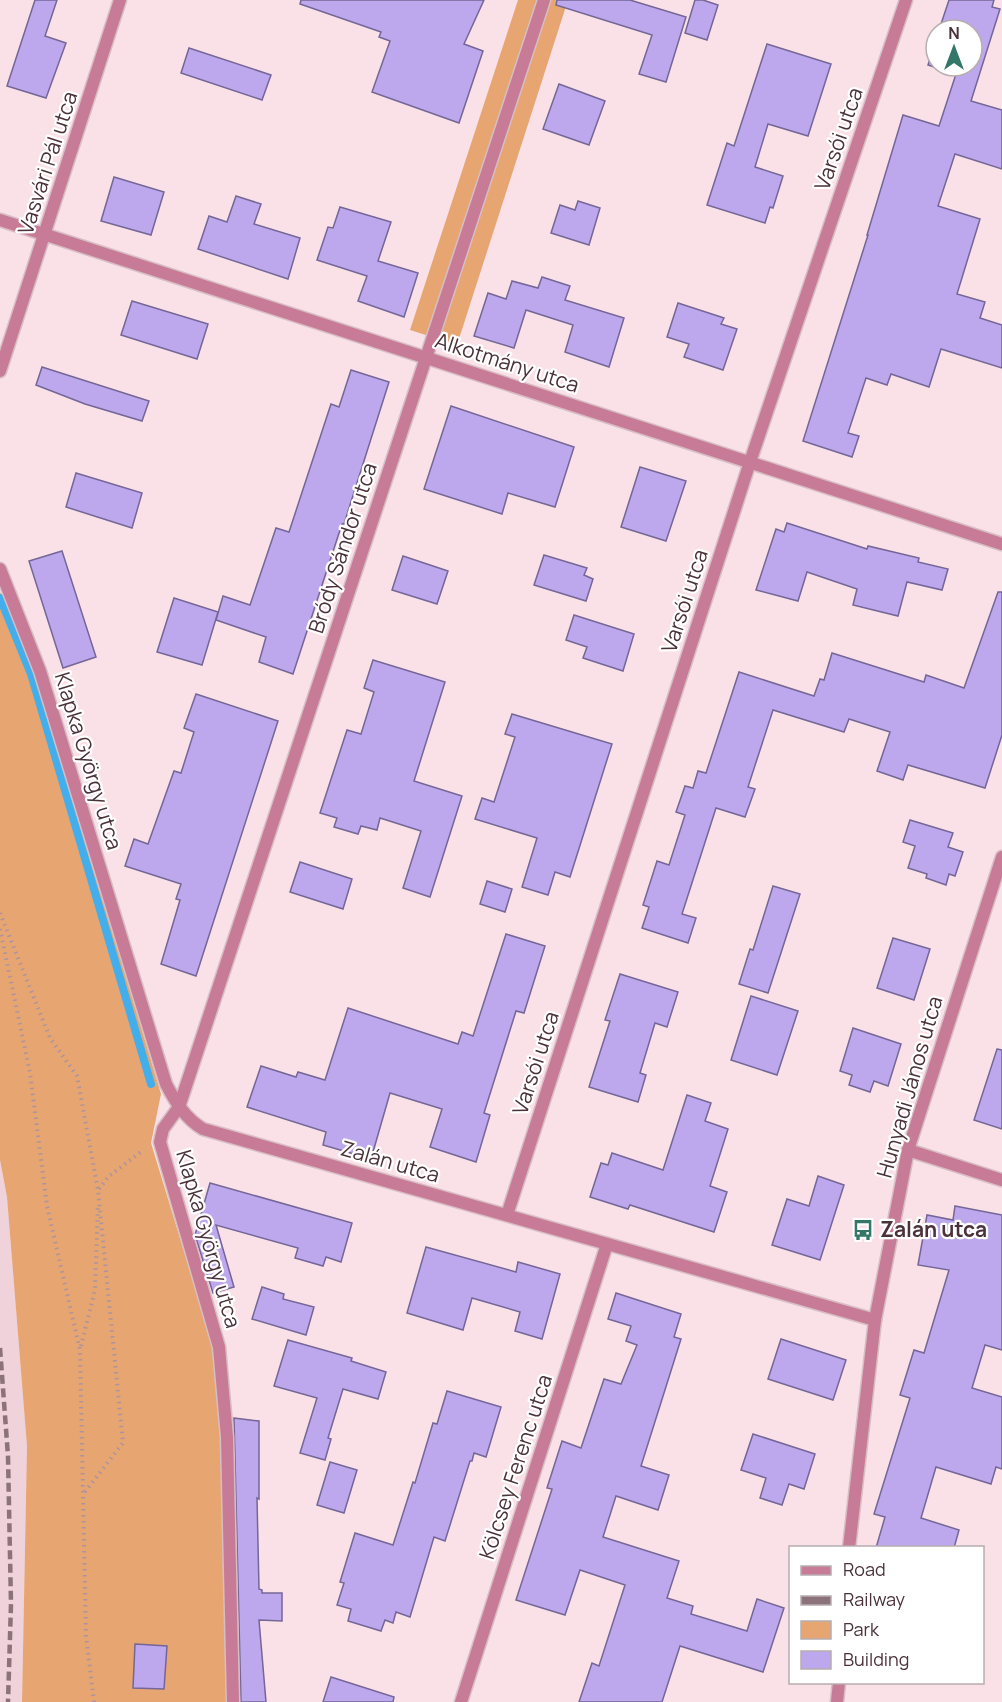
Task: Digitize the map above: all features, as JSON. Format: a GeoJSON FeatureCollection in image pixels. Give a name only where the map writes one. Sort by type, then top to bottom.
{"type":"FeatureCollection","features":[{"type":"Feature","properties":{"kind":"street","name":"Vasvári Pál utca"},"geometry":{"type":"LineString","coordinates":[[0,371],[120,0]]}},
{"type":"Feature","properties":{"kind":"street","name":"Bródy Sándor utca"},"geometry":{"type":"LineString","coordinates":[[178,1107],[427,358],[543,0]]}},
{"type":"Feature","properties":{"kind":"street","name":"Varsói utca"},"geometry":{"type":"LineString","coordinates":[[507,1215],[750,462],[906,0]]}},
{"type":"Feature","properties":{"kind":"street","name":"Alkotmány utca"},"geometry":{"type":"LineString","coordinates":[[0,220],[1002,544]]}},
{"type":"Feature","properties":{"kind":"street","name":"Klapka György utca"},"geometry":{"type":"LineString","coordinates":[[0,568],[40,671],[166,1084],[178,1107],[162,1129],[160,1142],[219,1347],[227,1437],[233,1702]]}},
{"type":"Feature","properties":{"kind":"street","name":"Hunyadi János utca"},"geometry":{"type":"LineString","coordinates":[[849,1546],[875,1320],[908,1150],[1002,857]]}},
{"type":"Feature","properties":{"kind":"street","name":"Zalán utca"},"geometry":{"type":"LineString","coordinates":[[178,1107],[190,1121],[203,1129],[875,1320]]}},
{"type":"Feature","properties":{"kind":"street"},"geometry":{"type":"LineString","coordinates":[[908,1150],[1002,1180]]}},
{"type":"Feature","properties":{"kind":"street","name":"Kölcsey Ferenc utca"},"geometry":{"type":"LineString","coordinates":[[461,1702],[607,1244]]}},
{"type":"Feature","properties":{"kind":"street"},"geometry":{"type":"LineString","coordinates":[[837,1702],[839,1684]]}},
{"type":"Feature","properties":{"kind":"path"},"geometry":{"type":"LineString","coordinates":[[0,914],[50,1038],[77,1076],[98,1190],[123,1443],[84,1494]]}},
{"type":"Feature","properties":{"kind":"path"},"geometry":{"type":"LineString","coordinates":[[0,929],[30,1074],[47,1206],[80,1350],[86,1636],[94,1702]]}},
{"type":"Feature","properties":{"kind":"path"},"geometry":{"type":"LineString","coordinates":[[80,1350],[95,1290],[98,1190],[108,1177],[139,1152],[160,1142]]}},
{"type":"Feature","properties":{"kind":"shaded area"},"geometry":{"type":"Polygon","coordinates":[[[0,1160],[7,1197],[27,1446],[22,1702],[0,1702],[0,1160]]]}},
{"type":"Feature","properties":{"kind":"green space"},"geometry":{"type":"Polygon","coordinates":[[[518,0],[568,0],[457,345],[410,330],[518,0]]]}},
{"type":"Feature","properties":{"kind":"green space"},"geometry":{"type":"Polygon","coordinates":[[[0,592],[36,676],[161,1094],[151,1143],[214,1350],[221,1438],[227,1702],[22,1702],[27,1446],[7,1197],[0,1160],[0,592]]]}},
{"type":"Feature","properties":{"kind":"building"},"geometry":{"type":"Polygon","coordinates":[[[35,0],[57,0],[45,36],[66,43],[46,98],[7,86],[35,0]]]}},
{"type":"Feature","properties":{"kind":"building"},"geometry":{"type":"Polygon","coordinates":[[[301,0],[484,0],[464,44],[483,51],[459,123],[372,92],[390,41],[379,37],[381,32],[300,4],[301,0]]]}},
{"type":"Feature","properties":{"kind":"building"},"geometry":{"type":"Polygon","coordinates":[[[557,0],[630,0],[686,17],[666,82],[639,74],[652,35],[556,5],[557,0]]]}},
{"type":"Feature","properties":{"kind":"building"},"geometry":{"type":"Polygon","coordinates":[[[695,0],[718,5],[707,40],[685,33],[695,0]]]}},
{"type":"Feature","properties":{"kind":"building"},"geometry":{"type":"Polygon","coordinates":[[[949,0],[994,0],[992,7],[1000,9],[984,60],[984,18],[943,18],[949,0]]]}},
{"type":"Feature","properties":{"kind":"building"},"geometry":{"type":"Polygon","coordinates":[[[767,44],[831,64],[808,136],[768,124],[755,167],[783,176],[773,208],[770,207],[765,223],[707,205],[727,143],[734,146],[767,44]]]}},
{"type":"Feature","properties":{"kind":"building"},"geometry":{"type":"Polygon","coordinates":[[[189,48],[271,75],[262,100],[181,73],[189,48]]]}},
{"type":"Feature","properties":{"kind":"building"},"geometry":{"type":"Polygon","coordinates":[[[955,78],[978,78],[971,101],[1002,110],[1002,169],[955,154],[938,206],[980,219],[957,294],[985,302],[980,318],[1002,325],[1002,368],[941,349],[929,387],[891,374],[887,385],[866,378],[848,433],[859,436],[852,457],[803,441],[903,115],[939,126],[955,78]]]}},
{"type":"Feature","properties":{"kind":"building"},"geometry":{"type":"Polygon","coordinates":[[[559,84],[605,101],[589,145],[543,129],[559,84]]]}},
{"type":"Feature","properties":{"kind":"building"},"geometry":{"type":"Polygon","coordinates":[[[114,177],[164,192],[151,235],[101,221],[114,177]]]}},
{"type":"Feature","properties":{"kind":"building"},"geometry":{"type":"Polygon","coordinates":[[[236,196],[261,204],[254,224],[300,238],[288,279],[198,249],[209,216],[227,222],[236,196]]]}},
{"type":"Feature","properties":{"kind":"building"},"geometry":{"type":"Polygon","coordinates":[[[578,201],[600,208],[589,245],[551,233],[560,205],[575,210],[578,201]]]}},
{"type":"Feature","properties":{"kind":"building"},"geometry":{"type":"Polygon","coordinates":[[[340,207],[391,222],[378,261],[418,273],[404,317],[358,301],[367,276],[317,260],[328,227],[333,228],[340,207]]]}},
{"type":"Feature","properties":{"kind":"building"},"geometry":{"type":"Polygon","coordinates":[[[542,277],[570,286],[565,300],[624,318],[609,367],[565,352],[573,325],[526,310],[514,348],[474,336],[488,293],[506,299],[512,281],[538,288],[542,277]]]}},
{"type":"Feature","properties":{"kind":"building"},"geometry":{"type":"Polygon","coordinates":[[[132,301],[208,324],[197,359],[121,335],[132,301]]]}},
{"type":"Feature","properties":{"kind":"building"},"geometry":{"type":"Polygon","coordinates":[[[678,303],[724,318],[721,324],[737,329],[723,370],[684,357],[689,344],[667,337],[678,303]]]}},
{"type":"Feature","properties":{"kind":"building"},"geometry":{"type":"Polygon","coordinates":[[[42,367],[149,401],[142,421],[85,404],[36,385],[42,367]]]}},
{"type":"Feature","properties":{"kind":"building"},"geometry":{"type":"Polygon","coordinates":[[[351,370],[389,382],[293,674],[259,662],[266,637],[216,620],[223,596],[250,605],[276,528],[289,532],[331,404],[339,407],[351,370]]]}},
{"type":"Feature","properties":{"kind":"building"},"geometry":{"type":"Polygon","coordinates":[[[451,406],[574,447],[555,507],[508,493],[502,514],[424,489],[451,406]]]}},
{"type":"Feature","properties":{"kind":"building"},"geometry":{"type":"Polygon","coordinates":[[[640,467],[686,481],[666,541],[621,527],[640,467]]]}},
{"type":"Feature","properties":{"kind":"building"},"geometry":{"type":"Polygon","coordinates":[[[76,473],[142,493],[132,528],[66,507],[76,473]]]}},
{"type":"Feature","properties":{"kind":"building"},"geometry":{"type":"Polygon","coordinates":[[[787,523],[867,549],[868,546],[919,558],[918,562],[948,569],[942,590],[907,582],[898,616],[853,605],[857,589],[807,572],[798,601],[756,590],[776,529],[784,532],[787,523]]]}},
{"type":"Feature","properties":{"kind":"building"},"geometry":{"type":"Polygon","coordinates":[[[62,551],[96,657],[63,668],[29,561],[62,551]]]}},
{"type":"Feature","properties":{"kind":"building"},"geometry":{"type":"Polygon","coordinates":[[[544,555],[587,568],[584,575],[593,579],[586,601],[534,585],[544,555]]]}},
{"type":"Feature","properties":{"kind":"building"},"geometry":{"type":"Polygon","coordinates":[[[403,556],[448,571],[437,604],[392,590],[403,556]]]}},
{"type":"Feature","properties":{"kind":"building"},"geometry":{"type":"Polygon","coordinates":[[[998,592],[1002,592],[1002,735],[985,788],[908,765],[903,780],[877,771],[890,732],[849,719],[844,732],[773,710],[748,787],[755,789],[745,817],[716,808],[682,914],[696,918],[688,943],[642,928],[649,907],[643,905],[657,861],[669,865],[685,815],[676,812],[685,786],[693,788],[698,771],[706,773],[739,672],[814,696],[820,679],[824,680],[832,653],[924,682],[926,675],[964,688],[998,592]]]}},
{"type":"Feature","properties":{"kind":"building"},"geometry":{"type":"Polygon","coordinates":[[[174,598],[218,612],[202,665],[157,652],[174,598]]]}},
{"type":"Feature","properties":{"kind":"building"},"geometry":{"type":"Polygon","coordinates":[[[574,615],[634,634],[623,671],[583,658],[587,647],[566,640],[574,615]]]}},
{"type":"Feature","properties":{"kind":"building"},"geometry":{"type":"Polygon","coordinates":[[[373,660],[445,682],[414,781],[462,796],[430,897],[403,888],[421,831],[380,818],[377,830],[361,826],[358,834],[334,827],[337,818],[320,813],[347,730],[361,734],[374,692],[364,688],[373,660]]]}},
{"type":"Feature","properties":{"kind":"building"},"geometry":{"type":"Polygon","coordinates":[[[196,694],[278,721],[196,976],[161,964],[180,900],[176,899],[181,884],[125,866],[134,839],[148,844],[174,771],[181,773],[194,732],[184,728],[196,694]]]}},
{"type":"Feature","properties":{"kind":"building"},"geometry":{"type":"Polygon","coordinates":[[[512,714],[612,744],[570,877],[555,872],[548,895],[522,887],[537,838],[475,819],[482,798],[494,802],[515,737],[505,734],[512,714]]]}},
{"type":"Feature","properties":{"kind":"building"},"geometry":{"type":"Polygon","coordinates":[[[910,820],[953,833],[948,847],[963,852],[955,876],[949,874],[946,885],[926,878],[927,874],[908,868],[915,846],[903,842],[910,820]]]}},
{"type":"Feature","properties":{"kind":"building"},"geometry":{"type":"Polygon","coordinates":[[[300,862],[352,879],[343,909],[290,892],[300,862]]]}},
{"type":"Feature","properties":{"kind":"building"},"geometry":{"type":"Polygon","coordinates":[[[487,881],[512,889],[505,912],[480,904],[487,881]]]}},
{"type":"Feature","properties":{"kind":"building"},"geometry":{"type":"Polygon","coordinates":[[[773,886],[800,894],[768,993],[739,984],[750,949],[753,950],[773,886]]]}},
{"type":"Feature","properties":{"kind":"building"},"geometry":{"type":"Polygon","coordinates":[[[506,934],[545,946],[524,1013],[516,1011],[484,1113],[490,1115],[476,1162],[430,1147],[442,1109],[390,1093],[371,1159],[323,1145],[326,1132],[247,1107],[261,1066],[296,1077],[298,1072],[325,1080],[348,1008],[458,1044],[462,1032],[473,1036],[506,934]]]}},
{"type":"Feature","properties":{"kind":"building"},"geometry":{"type":"Polygon","coordinates":[[[893,938],[930,949],[914,1000],[877,988],[893,938]]]}},
{"type":"Feature","properties":{"kind":"building"},"geometry":{"type":"Polygon","coordinates":[[[620,974],[678,992],[667,1027],[655,1023],[640,1073],[646,1075],[638,1102],[589,1087],[610,1021],[605,1020],[620,974]]]}},
{"type":"Feature","properties":{"kind":"building"},"geometry":{"type":"Polygon","coordinates":[[[751,996],[798,1011],[777,1075],[731,1060],[751,996]]]}},
{"type":"Feature","properties":{"kind":"building"},"geometry":{"type":"Polygon","coordinates":[[[853,1028],[901,1044],[888,1086],[874,1081],[870,1092],[849,1085],[852,1075],[840,1071],[853,1028]]]}},
{"type":"Feature","properties":{"kind":"building"},"geometry":{"type":"Polygon","coordinates":[[[997,1049],[1002,1050],[1002,1129],[974,1120],[997,1049]]]}},
{"type":"Feature","properties":{"kind":"building"},"geometry":{"type":"Polygon","coordinates":[[[687,1095],[711,1103],[705,1121],[728,1129],[710,1186],[727,1192],[714,1232],[630,1205],[628,1209],[590,1197],[601,1163],[608,1165],[612,1153],[663,1170],[687,1095]]]}},
{"type":"Feature","properties":{"kind":"building"},"geometry":{"type":"Polygon","coordinates":[[[818,1176],[844,1185],[820,1260],[772,1245],[787,1199],[809,1206],[818,1176]]]}},
{"type":"Feature","properties":{"kind":"building"},"geometry":{"type":"Polygon","coordinates":[[[210,1183],[352,1223],[341,1262],[326,1257],[323,1266],[295,1258],[298,1248],[216,1225],[234,1287],[213,1293],[195,1235],[210,1183]]]}},
{"type":"Feature","properties":{"kind":"building"},"geometry":{"type":"Polygon","coordinates":[[[955,1206],[1002,1215],[1002,1350],[985,1345],[972,1388],[1002,1397],[1002,1469],[996,1467],[991,1484],[936,1467],[921,1518],[959,1530],[955,1546],[877,1546],[885,1517],[874,1514],[910,1398],[900,1395],[914,1350],[924,1353],[949,1270],[918,1265],[927,1215],[953,1220],[955,1206]]]}},
{"type":"Feature","properties":{"kind":"building"},"geometry":{"type":"Polygon","coordinates":[[[426,1247],[516,1272],[518,1262],[560,1274],[542,1339],[515,1331],[520,1312],[472,1298],[463,1330],[407,1313],[426,1247]]]}},
{"type":"Feature","properties":{"kind":"building"},"geometry":{"type":"Polygon","coordinates":[[[262,1287],[284,1294],[283,1299],[314,1307],[306,1335],[252,1319],[262,1287]]]}},
{"type":"Feature","properties":{"kind":"building"},"geometry":{"type":"Polygon","coordinates":[[[616,1293],[681,1314],[674,1337],[681,1339],[641,1466],[669,1475],[658,1510],[616,1496],[603,1537],[679,1561],[667,1598],[693,1606],[691,1614],[747,1631],[757,1599],[784,1608],[763,1672],[680,1646],[662,1702],[579,1702],[592,1663],[599,1666],[625,1585],[580,1570],[565,1615],[516,1600],[552,1489],[547,1488],[562,1441],[581,1448],[604,1379],[621,1384],[637,1345],[626,1341],[631,1326],[608,1319],[616,1293]]]}},
{"type":"Feature","properties":{"kind":"building"},"geometry":{"type":"Polygon","coordinates":[[[781,1339],[846,1360],[833,1400],[768,1379],[781,1339]]]}},
{"type":"Feature","properties":{"kind":"building"},"geometry":{"type":"Polygon","coordinates":[[[288,1340],[352,1358],[351,1361],[386,1372],[378,1399],[343,1389],[328,1438],[331,1439],[325,1460],[300,1453],[317,1398],[274,1386],[288,1340]]]}},
{"type":"Feature","properties":{"kind":"building"},"geometry":{"type":"Polygon","coordinates":[[[447,1391],[501,1407],[486,1457],[474,1453],[470,1461],[445,1541],[434,1537],[410,1617],[396,1612],[393,1623],[385,1620],[381,1631],[348,1621],[351,1609],[337,1605],[344,1583],[340,1582],[355,1533],[393,1545],[433,1423],[437,1424],[447,1391]]]}},
{"type":"Feature","properties":{"kind":"building"},"geometry":{"type":"Polygon","coordinates":[[[234,1418],[259,1421],[259,1499],[257,1498],[259,1589],[262,1593],[282,1593],[282,1621],[259,1620],[266,1702],[241,1702],[234,1418]]]}},
{"type":"Feature","properties":{"kind":"building"},"geometry":{"type":"Polygon","coordinates":[[[753,1434],[815,1454],[804,1489],[789,1484],[782,1505],[760,1498],[766,1478],[741,1470],[753,1434]]]}},
{"type":"Feature","properties":{"kind":"building"},"geometry":{"type":"Polygon","coordinates":[[[330,1462],[357,1470],[344,1513],[317,1505],[330,1462]]]}},
{"type":"Feature","properties":{"kind":"building"},"geometry":{"type":"Polygon","coordinates":[[[135,1644],[167,1646],[164,1689],[133,1688],[135,1644]]]}},
{"type":"Feature","properties":{"kind":"building"},"geometry":{"type":"Polygon","coordinates":[[[331,1677],[394,1697],[393,1702],[323,1702],[331,1677]]]}},
{"type":"Feature","properties":{"kind":"waterway"},"geometry":{"type":"LineString","coordinates":[[0,598],[31,674],[151,1084]]}},
{"type":"Feature","properties":{"kind":"railway"},"geometry":{"type":"LineString","coordinates":[[0,1348],[8,1456],[11,1604],[8,1702]]}},
{"type":"Feature","properties":{"kind":"place","name":"Zalán utca"},"geometry":{"type":"Point","coordinates":[863,1230]}}]}
